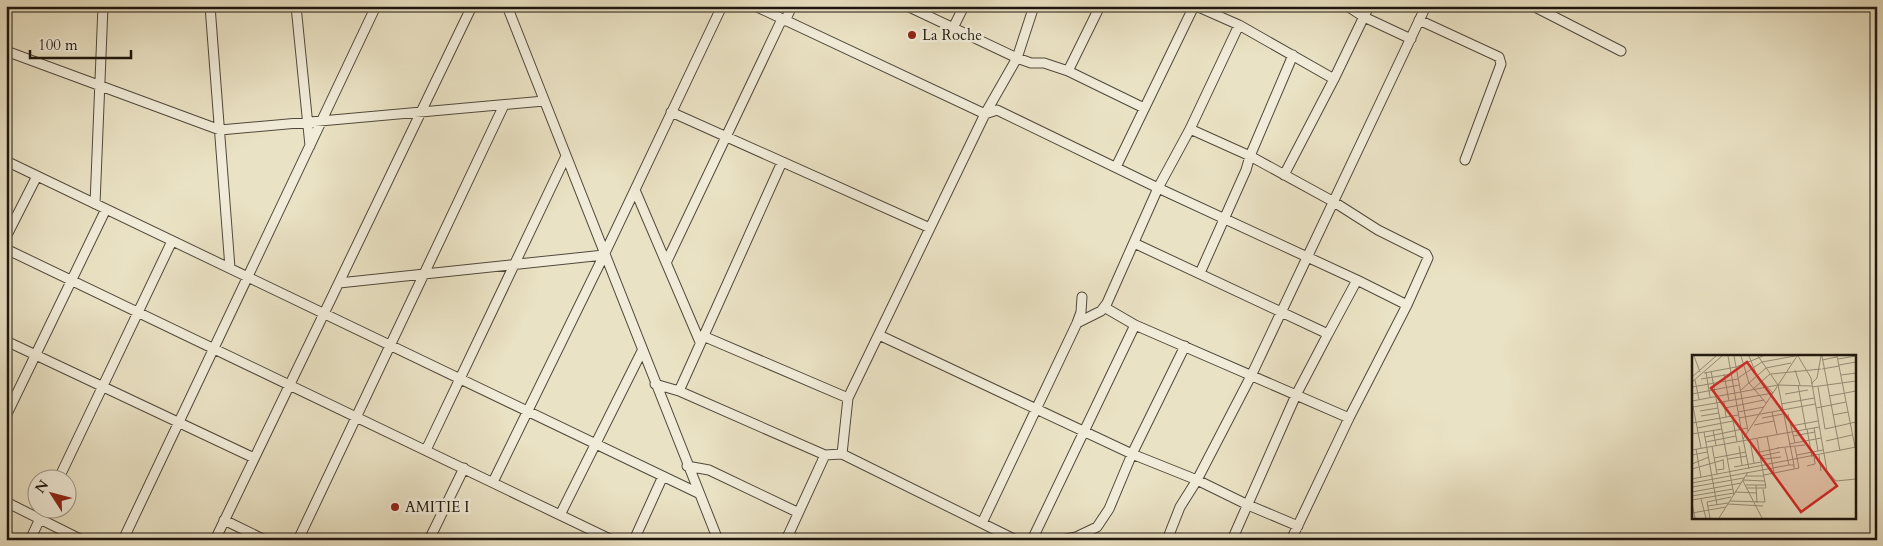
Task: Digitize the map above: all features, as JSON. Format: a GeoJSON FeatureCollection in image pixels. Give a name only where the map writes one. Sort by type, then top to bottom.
{"type":"FeatureCollection","features":[{"type":"Feature","properties":{"kind":"street"},"geometry":{"type":"LineString","coordinates":[[95,204],[103,6]]}},
{"type":"Feature","properties":{"kind":"street"},"geometry":{"type":"LineString","coordinates":[[210,6],[230,268]]}},
{"type":"Feature","properties":{"kind":"street"},"geometry":{"type":"LineString","coordinates":[[296,6],[310,146]]}},
{"type":"Feature","properties":{"kind":"street"},"geometry":{"type":"LineString","coordinates":[[123,540],[376,6]]}},
{"type":"Feature","properties":{"kind":"street"},"geometry":{"type":"LineString","coordinates":[[215,540],[472,6]]}},
{"type":"Feature","properties":{"kind":"street"},"geometry":{"type":"LineString","coordinates":[[507,6],[718,540]]}},
{"type":"Feature","properties":{"kind":"street"},"geometry":{"type":"LineString","coordinates":[[493,482],[604,255],[722,6]]}},
{"type":"Feature","properties":{"kind":"street"},"geometry":{"type":"LineString","coordinates":[[755,6],[985,114],[997,110],[1407,305]]}},
{"type":"Feature","properties":{"kind":"street"},"geometry":{"type":"LineString","coordinates":[[666,263],[726,137],[792,6]]}},
{"type":"Feature","properties":{"kind":"street"},"geometry":{"type":"LineString","coordinates":[[907,6],[1017,58],[1031,63],[1044,63],[1068,72],[1144,108]]}},
{"type":"Feature","properties":{"kind":"street"},"geometry":{"type":"LineString","coordinates":[[953,28],[964,6]]}},
{"type":"Feature","properties":{"kind":"street"},"geometry":{"type":"LineString","coordinates":[[842,454],[848,398],[985,114],[1017,58],[1034,6]]}},
{"type":"Feature","properties":{"kind":"street"},"geometry":{"type":"LineString","coordinates":[[1068,72],[1100,6]]}},
{"type":"Feature","properties":{"kind":"street"},"geometry":{"type":"LineString","coordinates":[[1116,167],[1195,6],[1240,25],[1334,79]]}},
{"type":"Feature","properties":{"kind":"street"},"geometry":{"type":"LineString","coordinates":[[1347,6],[1364,17],[1411,39]]}},
{"type":"Feature","properties":{"kind":"street"},"geometry":{"type":"LineString","coordinates":[[1284,175],[1334,79],[1369,6]]}},
{"type":"Feature","properties":{"kind":"street"},"geometry":{"type":"LineString","coordinates":[[1167,540],[1180,508],[1251,376],[1426,6]]}},
{"type":"Feature","properties":{"kind":"street"},"geometry":{"type":"LineString","coordinates":[[1534,6],[1550,10],[1621,51]]}},
{"type":"Feature","properties":{"kind":"street"},"geometry":{"type":"LineString","coordinates":[[1420,20],[1498,58],[1501,64],[1465,160]]}},
{"type":"Feature","properties":{"kind":"street"},"geometry":{"type":"LineString","coordinates":[[1077,323],[1101,311],[1107,303],[1158,188],[1190,129],[1240,25]]}},
{"type":"Feature","properties":{"kind":"street"},"geometry":{"type":"LineString","coordinates":[[6,51],[220,130],[544,101]]}},
{"type":"Feature","properties":{"kind":"street"},"geometry":{"type":"LineString","coordinates":[[1200,273],[1246,170],[1250,156],[1293,55]]}},
{"type":"Feature","properties":{"kind":"street"},"geometry":{"type":"LineString","coordinates":[[298,540],[504,105]]}},
{"type":"Feature","properties":{"kind":"street"},"geometry":{"type":"LineString","coordinates":[[671,112],[930,228]]}},
{"type":"Feature","properties":{"kind":"street"},"geometry":{"type":"LineString","coordinates":[[1190,129],[1250,156],[1334,202],[1378,230],[1426,254],[1428,258],[1407,305],[1349,418],[1291,540]]}},
{"type":"Feature","properties":{"kind":"street"},"geometry":{"type":"LineString","coordinates":[[426,450],[566,156]]}},
{"type":"Feature","properties":{"kind":"street"},"geometry":{"type":"LineString","coordinates":[[6,161],[698,492]]}},
{"type":"Feature","properties":{"kind":"street"},"geometry":{"type":"LineString","coordinates":[[679,391],[782,162]]}},
{"type":"Feature","properties":{"kind":"street"},"geometry":{"type":"LineString","coordinates":[[6,237],[37,176]]}},
{"type":"Feature","properties":{"kind":"street"},"geometry":{"type":"LineString","coordinates":[[635,190],[666,263],[702,339],[848,398]]}},
{"type":"Feature","properties":{"kind":"street"},"geometry":{"type":"LineString","coordinates":[[6,416],[106,209]]}},
{"type":"Feature","properties":{"kind":"street"},"geometry":{"type":"LineString","coordinates":[[64,468],[172,241]]}},
{"type":"Feature","properties":{"kind":"street"},"geometry":{"type":"LineString","coordinates":[[1134,243],[1328,334]]}},
{"type":"Feature","properties":{"kind":"street"},"geometry":{"type":"LineString","coordinates":[[6,249],[612,540]]}},
{"type":"Feature","properties":{"kind":"street"},"geometry":{"type":"LineString","coordinates":[[338,283],[604,255]]}},
{"type":"Feature","properties":{"kind":"street"},"geometry":{"type":"LineString","coordinates":[[1232,540],[1296,395],[1357,280]]}},
{"type":"Feature","properties":{"kind":"street"},"geometry":{"type":"LineString","coordinates":[[982,523],[1077,323],[1081,312],[1082,297]]}},
{"type":"Feature","properties":{"kind":"street"},"geometry":{"type":"LineString","coordinates":[[1104,307],[1135,325],[1349,418]]}},
{"type":"Feature","properties":{"kind":"street"},"geometry":{"type":"LineString","coordinates":[[1032,540],[1135,325]]}},
{"type":"Feature","properties":{"kind":"street"},"geometry":{"type":"LineString","coordinates":[[878,335],[1132,454],[1196,480],[1298,526]]}},
{"type":"Feature","properties":{"kind":"street"},"geometry":{"type":"LineString","coordinates":[[6,341],[254,458]]}},
{"type":"Feature","properties":{"kind":"street"},"geometry":{"type":"LineString","coordinates":[[1061,540],[1076,537],[1097,526],[1109,509],[1132,454],[1185,346]]}},
{"type":"Feature","properties":{"kind":"street"},"geometry":{"type":"LineString","coordinates":[[560,515],[642,351]]}},
{"type":"Feature","properties":{"kind":"street"},"geometry":{"type":"LineString","coordinates":[[655,384],[679,391],[825,455],[842,454],[1016,540]]}},
{"type":"Feature","properties":{"kind":"street"},"geometry":{"type":"LineString","coordinates":[[797,540],[787,538],[797,512],[825,455]]}},
{"type":"Feature","properties":{"kind":"street"},"geometry":{"type":"LineString","coordinates":[[688,466],[709,470],[797,512]]}},
{"type":"Feature","properties":{"kind":"street"},"geometry":{"type":"LineString","coordinates":[[432,539],[464,468]]}},
{"type":"Feature","properties":{"kind":"street"},"geometry":{"type":"LineString","coordinates":[[634,540],[663,476]]}},
{"type":"Feature","properties":{"kind":"street"},"geometry":{"type":"LineString","coordinates":[[6,502],[82,540]]}},
{"type":"Feature","properties":{"kind":"street"},"geometry":{"type":"LineString","coordinates":[[30,540],[40,519]]}},
{"type":"Feature","properties":{"kind":"street"},"geometry":{"type":"LineString","coordinates":[[224,520],[265,540]]}},
{"type":"Feature","properties":{"kind":"street"},"geometry":{"type":"LineString","coordinates":[[994,540],[998,531]]}},
{"type":"Feature","properties":{"kind":"place","name":"La Roche"},"geometry":{"type":"Point","coordinates":[912,35]}},
{"type":"Feature","properties":{"kind":"place","name":"AMITIE I"},"geometry":{"type":"Point","coordinates":[395,507]}}]}
